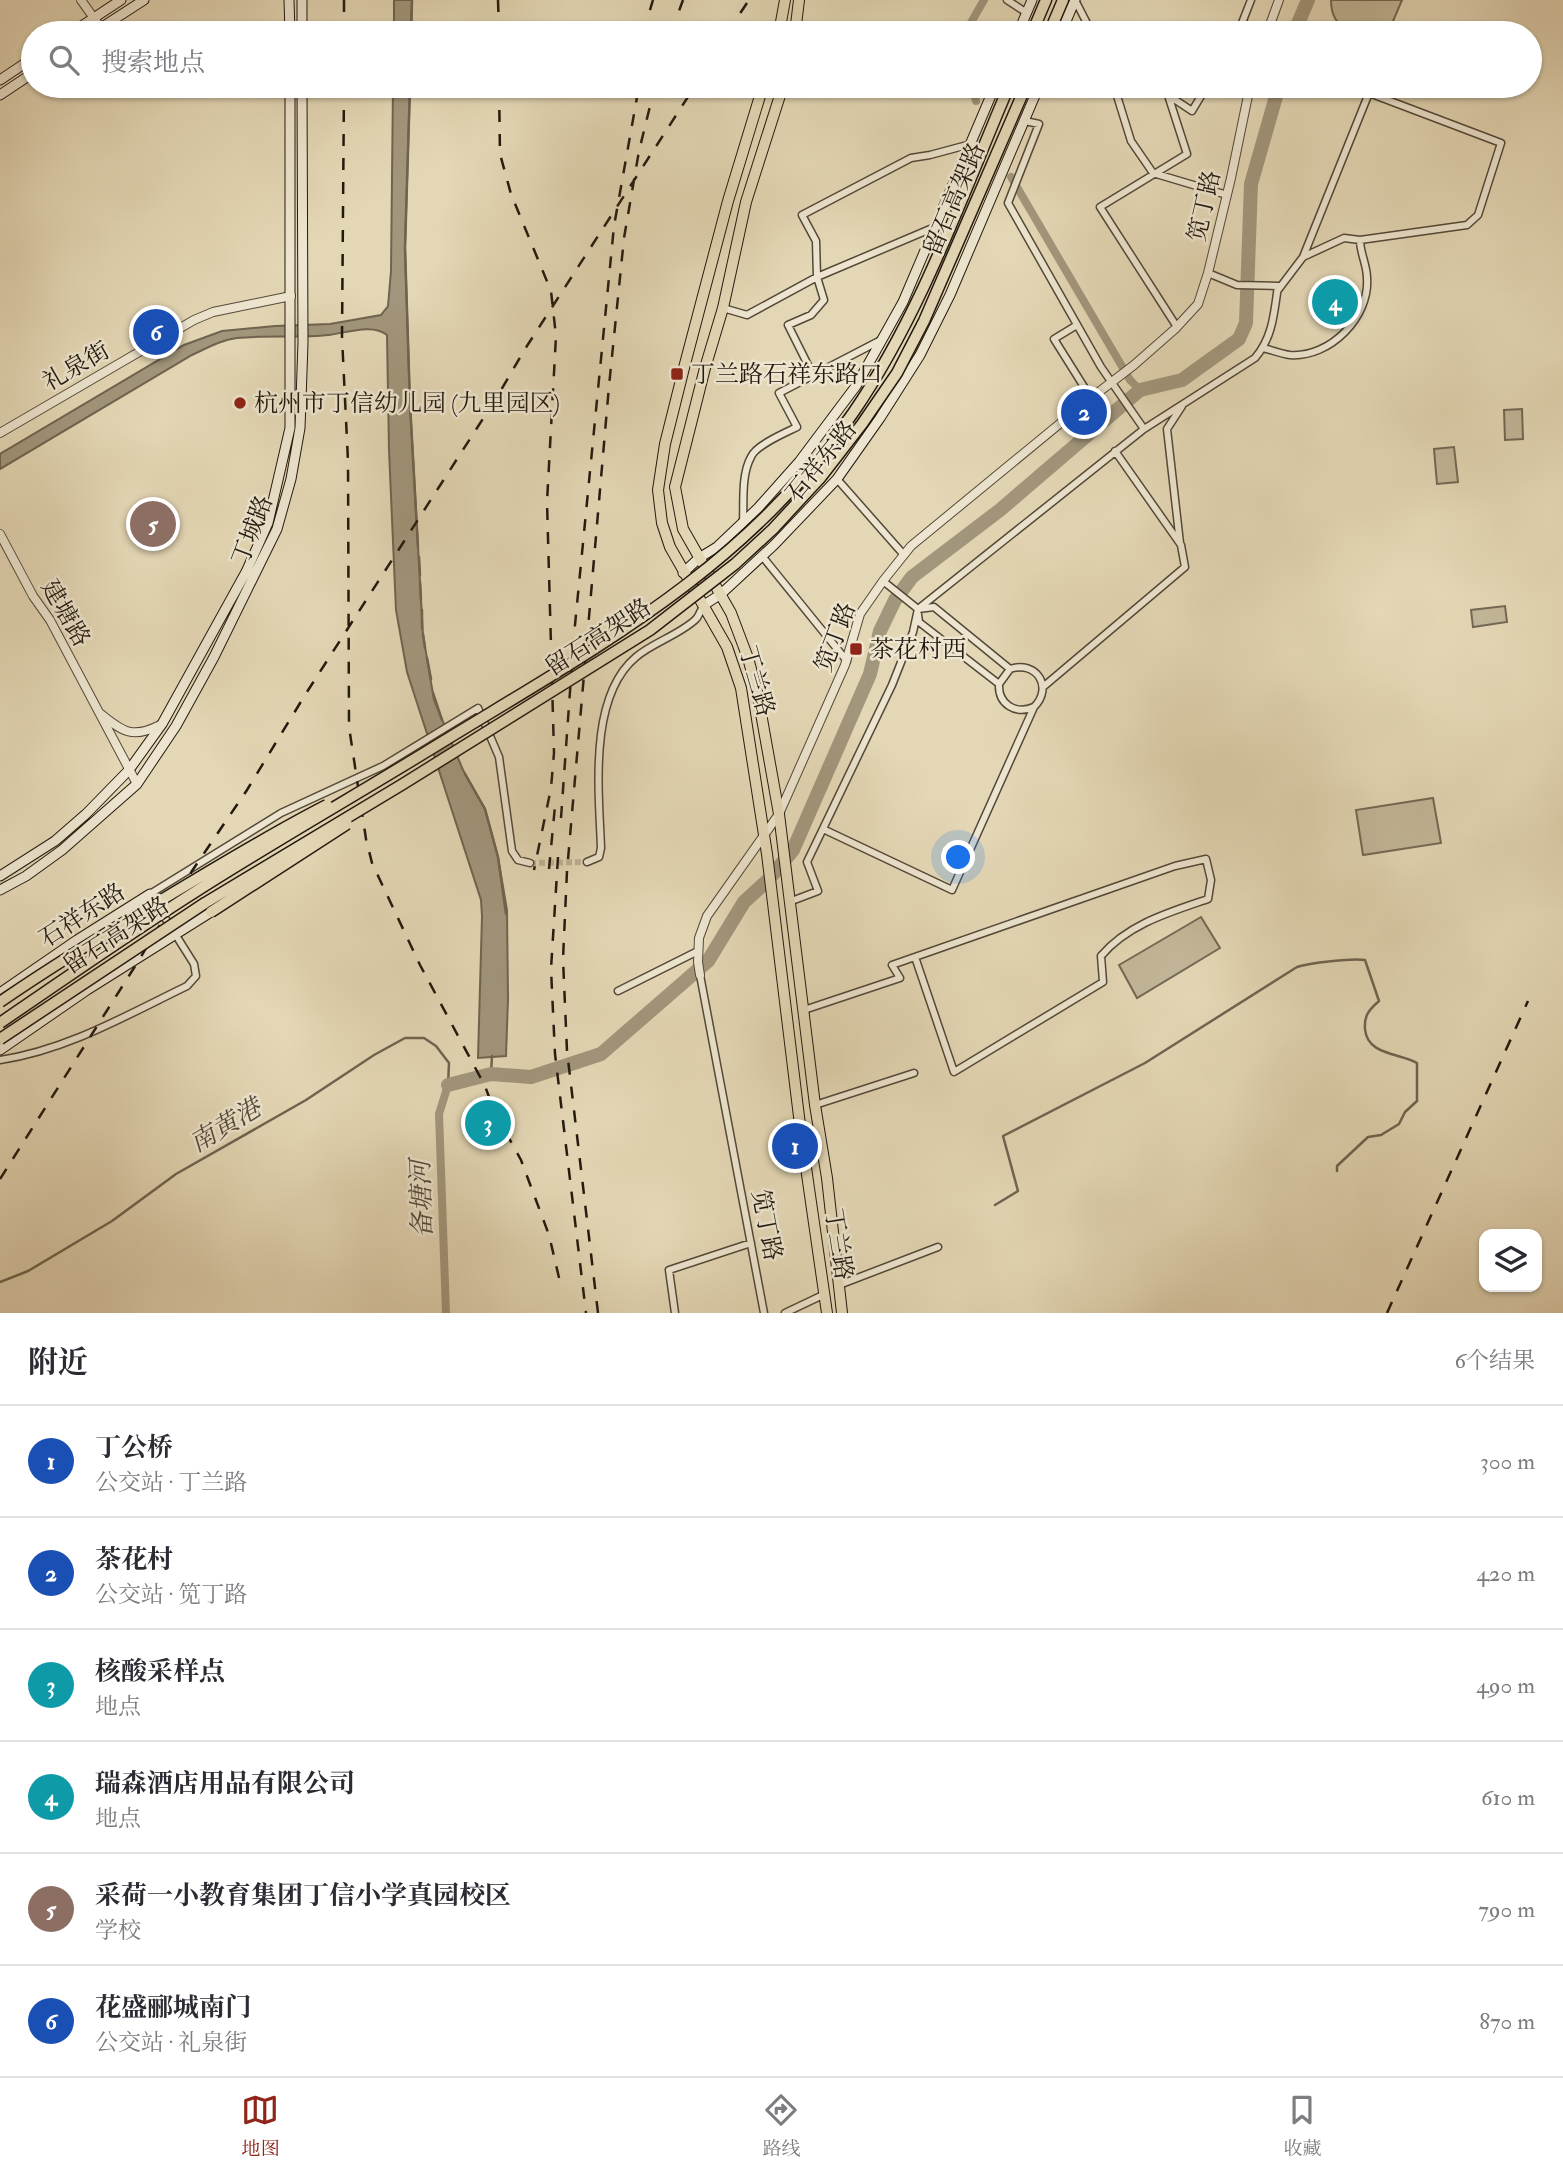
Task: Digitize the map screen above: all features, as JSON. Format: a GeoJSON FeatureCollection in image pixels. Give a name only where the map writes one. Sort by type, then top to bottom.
{"type":"FeatureCollection","features":[{"type":"Feature","properties":{"kind":"highway"},"geometry":{"type":"LineString","coordinates":[[1037,21],[1046,0]]}},
{"type":"Feature","properties":{"kind":"highway"},"geometry":{"type":"LineString","coordinates":[[1054,21],[1063,0]]}},
{"type":"Feature","properties":{"kind":"highway","name":"留石高架路"},"geometry":{"type":"LineString","coordinates":[[0,1023],[195,892],[641,620],[727,553],[764,519],[811,467],[852,415],[884,364],[911,315],[1004,98]]}},
{"type":"Feature","properties":{"kind":"highway","name":"留石高架路"},"geometry":{"type":"LineString","coordinates":[[0,1039],[205,903],[650,631],[735,564],[773,529],[821,477],[862,424],[902,362],[923,321],[1021,98]]}},
{"type":"Feature","properties":{"kind":"highway"},"geometry":{"type":"LineString","coordinates":[[0,1002],[85,946],[287,825],[395,772]]}},
{"type":"Feature","properties":{"kind":"highway"},"geometry":{"type":"LineString","coordinates":[[211,912],[339,831],[403,784]]}},
{"type":"Feature","properties":{"kind":"main road"},"geometry":{"type":"LineString","coordinates":[[89,21],[121,0]]}},
{"type":"Feature","properties":{"kind":"main road"},"geometry":{"type":"LineString","coordinates":[[112,21],[144,0]]}},
{"type":"Feature","properties":{"kind":"main road"},"geometry":{"type":"LineString","coordinates":[[289,0],[290,21]]}},
{"type":"Feature","properties":{"kind":"main road"},"geometry":{"type":"LineString","coordinates":[[302,0],[302,21]]}},
{"type":"Feature","properties":{"kind":"main road"},"geometry":{"type":"LineString","coordinates":[[781,21],[785,0]]}},
{"type":"Feature","properties":{"kind":"main road"},"geometry":{"type":"LineString","coordinates":[[796,21],[799,0]]}},
{"type":"Feature","properties":{"kind":"main road"},"geometry":{"type":"LineString","coordinates":[[1023,21],[1032,0]]}},
{"type":"Feature","properties":{"kind":"main road"},"geometry":{"type":"LineString","coordinates":[[1066,21],[1075,0]]}},
{"type":"Feature","properties":{"kind":"main road"},"geometry":{"type":"LineString","coordinates":[[0,80],[21,66]]}},
{"type":"Feature","properties":{"kind":"main road"},"geometry":{"type":"LineString","coordinates":[[0,95],[21,81]]}},
{"type":"Feature","properties":{"kind":"main road","name":"丁城路"},"geometry":{"type":"LineString","coordinates":[[0,876],[55,841],[129,770],[162,724],[246,572],[268,523],[290,428],[290,98]]}},
{"type":"Feature","properties":{"kind":"main road","name":"丁城路"},"geometry":{"type":"LineString","coordinates":[[0,890],[26,876],[62,850],[137,784],[176,726],[277,529],[291,479],[300,428],[303,344],[302,98]]}},
{"type":"Feature","properties":{"kind":"main road","name":"丁兰路"},"geometry":{"type":"LineString","coordinates":[[759,98],[728,201],[666,444],[658,490],[662,523],[670,547],[727,647],[741,688],[767,854],[801,1133],[827,1313]]}},
{"type":"Feature","properties":{"kind":"main road","name":"丁兰路"},"geometry":{"type":"LineString","coordinates":[[779,98],[746,202],[723,308],[675,487],[683,529],[721,594],[748,658],[757,691],[779,814],[842,1313]]}},
{"type":"Feature","properties":{"kind":"main road","name":"石祥东路"},"geometry":{"type":"LineString","coordinates":[[683,573],[699,558],[717,547],[799,462],[856,386],[886,337],[903,302],[990,98]]}},
{"type":"Feature","properties":{"kind":"main road","name":"石祥东路"},"geometry":{"type":"LineString","coordinates":[[704,605],[721,594],[762,556],[836,479],[880,418],[920,355],[950,295],[1035,98]]}},
{"type":"Feature","properties":{"kind":"main road","name":"石祥东路"},"geometry":{"type":"LineString","coordinates":[[0,993],[150,894]]}},
{"type":"Feature","properties":{"kind":"main road"},"geometry":{"type":"LineString","coordinates":[[0,1051],[87,990],[211,912]]}},
{"type":"Feature","properties":{"kind":"street"},"geometry":{"type":"LineString","coordinates":[[81,0],[95,21]]}},
{"type":"Feature","properties":{"kind":"street"},"geometry":{"type":"LineString","coordinates":[[1007,0],[1027,13]]}},
{"type":"Feature","properties":{"kind":"street"},"geometry":{"type":"LineString","coordinates":[[1075,0],[1086,21]]}},
{"type":"Feature","properties":{"kind":"street"},"geometry":{"type":"LineString","coordinates":[[1243,21],[1251,0]]}},
{"type":"Feature","properties":{"kind":"street"},"geometry":{"type":"LineString","coordinates":[[1271,21],[1279,0]]}},
{"type":"Feature","properties":{"kind":"street"},"geometry":{"type":"LineString","coordinates":[[1118,98],[1131,141],[1153,173],[1227,195]]}},
{"type":"Feature","properties":{"kind":"street"},"geometry":{"type":"LineString","coordinates":[[1169,98],[1187,154],[1100,207],[1177,327]]}},
{"type":"Feature","properties":{"kind":"street"},"geometry":{"type":"LineString","coordinates":[[1172,98],[1192,111],[1200,98]]}},
{"type":"Feature","properties":{"kind":"street","name":"笕丁路"},"geometry":{"type":"LineString","coordinates":[[764,1313],[698,962],[699,938],[707,916],[779,814],[847,661],[860,614],[886,584],[911,546],[1091,398],[1114,387],[1120,376],[1177,327],[1198,304],[1227,195],[1247,98]]}},
{"type":"Feature","properties":{"kind":"street"},"geometry":{"type":"LineString","coordinates":[[789,902],[818,891],[807,862],[892,685],[913,632],[918,609],[1144,429],[1255,358],[1272,330],[1278,289],[1303,257],[1367,98]]}},
{"type":"Feature","properties":{"kind":"street"},"geometry":{"type":"LineString","coordinates":[[1303,257],[1344,238],[1360,240],[1467,225],[1478,215],[1501,143],[1382,98]]}},
{"type":"Feature","properties":{"kind":"street"},"geometry":{"type":"LineString","coordinates":[[1025,121],[1038,124],[1008,203],[1114,387],[1144,429]]}},
{"type":"Feature","properties":{"kind":"street"},"geometry":{"type":"LineString","coordinates":[[813,375],[788,325],[811,316],[824,300],[817,277],[816,241],[802,215],[911,158],[971,144]]}},
{"type":"Feature","properties":{"kind":"street"},"geometry":{"type":"LineString","coordinates":[[723,308],[747,315],[817,277],[935,227]]}},
{"type":"Feature","properties":{"kind":"street"},"geometry":{"type":"LineString","coordinates":[[1263,348],[1292,355],[1322,349],[1350,329],[1362,308],[1368,279],[1360,240]]}},
{"type":"Feature","properties":{"kind":"street"},"geometry":{"type":"LineString","coordinates":[[1208,273],[1237,285],[1278,286],[1278,289]]}},
{"type":"Feature","properties":{"kind":"street","name":"礼泉街"},"geometry":{"type":"LineString","coordinates":[[0,433],[194,320],[213,312],[291,296]]}},
{"type":"Feature","properties":{"kind":"street"},"geometry":{"type":"LineString","coordinates":[[1077,325],[1054,340],[1091,398]]}},
{"type":"Feature","properties":{"kind":"street"},"geometry":{"type":"LineString","coordinates":[[743,522],[745,477],[751,454],[797,427],[779,393],[886,337]]}},
{"type":"Feature","properties":{"kind":"street"},"geometry":{"type":"LineString","coordinates":[[823,829],[952,890],[1044,687],[1185,567],[1167,429],[1184,404]]}},
{"type":"Feature","properties":{"kind":"street"},"geometry":{"type":"LineString","coordinates":[[1115,451],[1181,545]]}},
{"type":"Feature","properties":{"kind":"street"},"geometry":{"type":"LineString","coordinates":[[836,479],[904,555]]}},
{"type":"Feature","properties":{"kind":"street","name":"建塘路"},"geometry":{"type":"LineString","coordinates":[[0,534],[33,596],[50,620],[137,784]]}},
{"type":"Feature","properties":{"kind":"street"},"geometry":{"type":"LineString","coordinates":[[762,556],[847,661]]}},
{"type":"Feature","properties":{"kind":"street"},"geometry":{"type":"LineString","coordinates":[[886,584],[918,609],[934,607],[1010,669]]}},
{"type":"Feature","properties":{"kind":"street"},"geometry":{"type":"LineString","coordinates":[[587,862],[599,857],[601,848],[600,742],[614,684],[623,669],[638,655],[696,619],[704,605]]}},
{"type":"Feature","properties":{"kind":"street"},"geometry":{"type":"LineString","coordinates":[[918,609],[919,622],[999,684],[1001,698],[1006,705],[1019,710],[1034,706]]}},
{"type":"Feature","properties":{"kind":"street"},"geometry":{"type":"LineString","coordinates":[[999,684],[1010,669],[1025,666],[1038,673],[1044,687]]}},
{"type":"Feature","properties":{"kind":"street"},"geometry":{"type":"LineString","coordinates":[[0,1060],[29,1056],[76,1040],[187,986],[196,976],[194,964],[150,894],[281,813],[369,773],[478,708],[499,757],[512,851],[518,860],[530,863]]}},
{"type":"Feature","properties":{"kind":"street","name":"建塘路"},"geometry":{"type":"LineString","coordinates":[[98,712],[125,732],[144,733],[162,724]]}},
{"type":"Feature","properties":{"kind":"street"},"geometry":{"type":"LineString","coordinates":[[804,1010],[900,978],[892,965],[1175,866],[1206,859],[1211,880],[1208,899],[1158,915],[1112,944],[1101,956],[1103,982],[954,1072],[915,957]]}},
{"type":"Feature","properties":{"kind":"street"},"geometry":{"type":"LineString","coordinates":[[618,991],[698,951]]}},
{"type":"Feature","properties":{"kind":"street"},"geometry":{"type":"LineString","coordinates":[[815,1105],[914,1073]]}},
{"type":"Feature","properties":{"kind":"street"},"geometry":{"type":"LineString","coordinates":[[675,1313],[669,1270],[751,1243]]}},
{"type":"Feature","properties":{"kind":"street"},"geometry":{"type":"LineString","coordinates":[[839,1284],[938,1247]]}},
{"type":"Feature","properties":{"kind":"street"},"geometry":{"type":"LineString","coordinates":[[785,1313],[825,1294]]}},
{"type":"Feature","properties":{"kind":"shaded area"},"geometry":{"type":"Polygon","coordinates":[[[394,0],[412,0],[411,21],[394,21],[394,0]]]}},
{"type":"Feature","properties":{"kind":"shaded area"},"geometry":{"type":"Polygon","coordinates":[[[1331,0],[1402,0],[1393,21],[1337,21],[1332,12],[1331,0]]]}},
{"type":"Feature","properties":{"kind":"shaded area"},"geometry":{"type":"Polygon","coordinates":[[[393,98],[410,98],[405,248],[410,404],[423,635],[434,700],[463,770],[485,809],[498,857],[507,910],[506,1056],[478,1058],[481,900],[407,672],[396,610],[387,335],[381,331],[367,329],[318,336],[237,338],[220,342],[192,355],[0,469],[0,454],[184,345],[222,331],[330,324],[381,315],[388,306],[391,271],[393,98]]]}},
{"type":"Feature","properties":{"kind":"shaded area"},"geometry":{"type":"Polygon","coordinates":[[[1522,409],[1523,439],[1505,440],[1504,410],[1522,409]]]}},
{"type":"Feature","properties":{"kind":"shaded area"},"geometry":{"type":"Polygon","coordinates":[[[1454,447],[1458,482],[1437,484],[1434,449],[1454,447]]]}},
{"type":"Feature","properties":{"kind":"shaded area"},"geometry":{"type":"Polygon","coordinates":[[[1505,606],[1507,622],[1473,627],[1471,610],[1505,606]]]}},
{"type":"Feature","properties":{"kind":"shaded area"},"geometry":{"type":"Polygon","coordinates":[[[1433,798],[1441,843],[1363,855],[1356,810],[1433,798]]]}},
{"type":"Feature","properties":{"kind":"shaded area"},"geometry":{"type":"Polygon","coordinates":[[[1201,917],[1220,948],[1137,998],[1119,965],[1201,917]]]}},
{"type":"Feature","properties":{"kind":"waterway"},"geometry":{"type":"LineString","coordinates":[[411,21],[412,0]]}},
{"type":"Feature","properties":{"kind":"waterway"},"geometry":{"type":"LineString","coordinates":[[972,21],[984,0]]}},
{"type":"Feature","properties":{"kind":"waterway"},"geometry":{"type":"LineString","coordinates":[[1299,21],[1308,0]]}},
{"type":"Feature","properties":{"kind":"waterway"},"geometry":{"type":"LineString","coordinates":[[410,98],[405,248],[418,547]]}},
{"type":"Feature","properties":{"kind":"waterway"},"geometry":{"type":"LineString","coordinates":[[448,1085],[491,1074],[531,1077],[601,1054],[708,961],[744,902],[768,880],[793,850],[870,674],[880,631],[895,600],[912,577],[1000,510],[1140,390],[1182,380],[1239,339],[1246,323],[1251,184],[1276,98]]}},
{"type":"Feature","properties":{"kind":"waterway"},"geometry":{"type":"LineString","coordinates":[[1011,177],[1130,380],[1140,390]]}},
{"type":"Feature","properties":{"kind":"waterway"},"geometry":{"type":"LineString","coordinates":[[419,557],[420,575]]}},
{"type":"Feature","properties":{"kind":"waterway"},"geometry":{"type":"LineString","coordinates":[[420,582],[421,600]]}},
{"type":"Feature","properties":{"kind":"waterway"},"geometry":{"type":"LineString","coordinates":[[422,610],[422,628]]}},
{"type":"Feature","properties":{"kind":"waterway"},"geometry":{"type":"LineString","coordinates":[[423,634],[425,648]]}},
{"type":"Feature","properties":{"kind":"waterway"},"geometry":{"type":"LineString","coordinates":[[427,658],[431,679]]}},
{"type":"Feature","properties":{"kind":"waterway"},"geometry":{"type":"LineString","coordinates":[[433,693],[442,720]]}},
{"type":"Feature","properties":{"kind":"waterway"},"geometry":{"type":"LineString","coordinates":[[465,774],[485,809],[498,857],[506,914]]}},
{"type":"Feature","properties":{"kind":"waterway"},"geometry":{"type":"LineString","coordinates":[[995,1205],[1018,1191],[1003,1136],[1145,1063],[1297,967],[1331,961],[1365,960],[1379,1001],[1366,1016],[1367,1038],[1378,1049],[1417,1063],[1417,1101],[1405,1112],[1399,1124],[1381,1135],[1368,1137],[1337,1166],[1337,1171]]}},
{"type":"Feature","properties":{"kind":"waterway","name":"南黄港"},"geometry":{"type":"LineString","coordinates":[[0,1282],[28,1271],[112,1221],[176,1174],[306,1100],[405,1038],[424,1038],[436,1046],[449,1063],[448,1085]]}},
{"type":"Feature","properties":{"kind":"waterway"},"geometry":{"type":"LineString","coordinates":[[491,1074],[492,1056]]}},
{"type":"Feature","properties":{"kind":"waterway","name":"备塘河"},"geometry":{"type":"LineString","coordinates":[[446,1313],[439,1114],[448,1085]]}},
{"type":"Feature","properties":{"kind":"tunnel"},"geometry":{"type":"LineString","coordinates":[[530,863],[587,862]]}},
{"type":"Feature","properties":{"kind":"railway"},"geometry":{"type":"LineString","coordinates":[[344,0],[344,21]]}},
{"type":"Feature","properties":{"kind":"railway"},"geometry":{"type":"LineString","coordinates":[[498,0],[499,21]]}},
{"type":"Feature","properties":{"kind":"railway"},"geometry":{"type":"LineString","coordinates":[[647,21],[653,0]]}},
{"type":"Feature","properties":{"kind":"railway"},"geometry":{"type":"LineString","coordinates":[[675,21],[683,0]]}},
{"type":"Feature","properties":{"kind":"railway"},"geometry":{"type":"LineString","coordinates":[[735,21],[749,0]]}},
{"type":"Feature","properties":{"kind":"railway"},"geometry":{"type":"LineString","coordinates":[[344,98],[342,337],[348,461],[349,727],[366,839],[372,863],[420,965],[521,1160],[549,1235],[560,1282]]}},
{"type":"Feature","properties":{"kind":"railway"},"geometry":{"type":"LineString","coordinates":[[499,98],[500,154],[511,194],[551,291],[556,336],[547,502],[554,753],[551,788],[534,870]]}},
{"type":"Feature","properties":{"kind":"railway"},"geometry":{"type":"LineString","coordinates":[[561,818],[574,635],[614,226],[637,98]]}},
{"type":"Feature","properties":{"kind":"railway"},"geometry":{"type":"LineString","coordinates":[[598,1313],[567,1051],[563,959],[567,871],[624,238],[639,151],[652,98]]}},
{"type":"Feature","properties":{"kind":"railway"},"geometry":{"type":"LineString","coordinates":[[0,1179],[139,960],[192,871],[247,790],[525,349],[687,98]]}},
{"type":"Feature","properties":{"kind":"railway"},"geometry":{"type":"LineString","coordinates":[[549,869],[555,806]]}},
{"type":"Feature","properties":{"kind":"railway"},"geometry":{"type":"LineString","coordinates":[[558,857],[551,969],[555,1054],[586,1313]]}},
{"type":"Feature","properties":{"kind":"railway"},"geometry":{"type":"LineString","coordinates":[[1387,1313],[1528,1001]]}},
{"type":"Feature","properties":{"kind":"place","name":"瑞森酒店用品有限公司"},"geometry":{"type":"Point","coordinates":[1335,302]}},
{"type":"Feature","properties":{"kind":"place","name":"花盛郦城南门"},"geometry":{"type":"Point","coordinates":[156,332]}},
{"type":"Feature","properties":{"kind":"place","name":"丁兰路石祥东路口"},"geometry":{"type":"Point","coordinates":[677,374]}},
{"type":"Feature","properties":{"kind":"place","name":"杭州市丁信幼儿园 (九里园区)"},"geometry":{"type":"Point","coordinates":[240,403]}},
{"type":"Feature","properties":{"kind":"place","name":"茶花村"},"geometry":{"type":"Point","coordinates":[1084,412]}},
{"type":"Feature","properties":{"kind":"place","name":"采荷一小教育集团丁信小学真园校区"},"geometry":{"type":"Point","coordinates":[153,524]}},
{"type":"Feature","properties":{"kind":"place","name":"茶花村西"},"geometry":{"type":"Point","coordinates":[856,649]}},
{"type":"Feature","properties":{"kind":"place","name":"核酸采样点"},"geometry":{"type":"Point","coordinates":[488,1123]}},
{"type":"Feature","properties":{"kind":"place","name":"丁公桥"},"geometry":{"type":"Point","coordinates":[795,1146]}}]}
